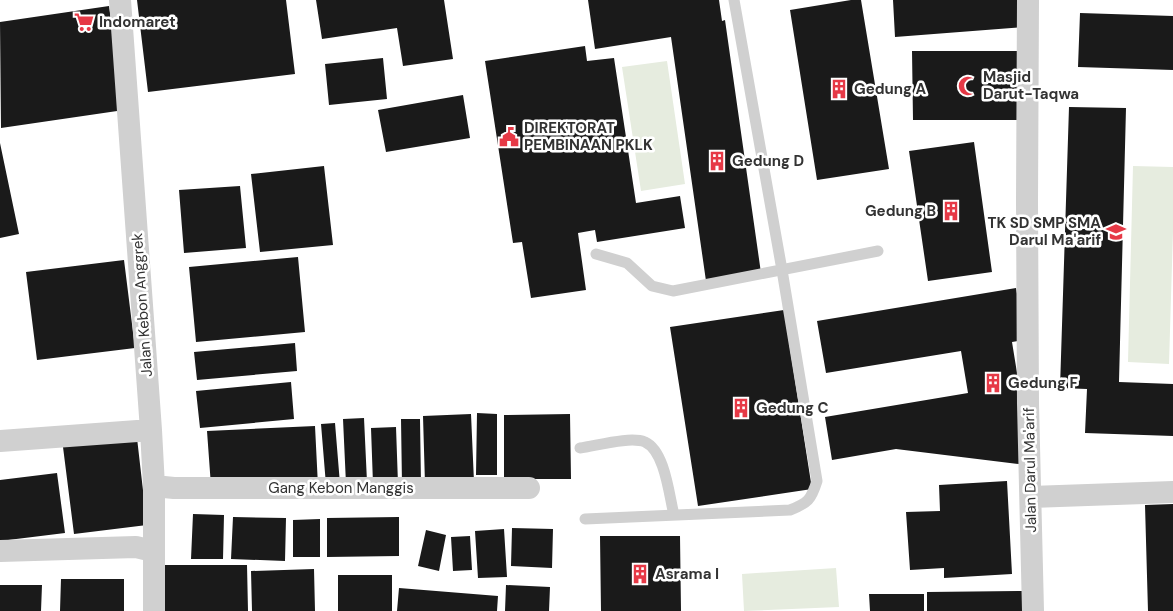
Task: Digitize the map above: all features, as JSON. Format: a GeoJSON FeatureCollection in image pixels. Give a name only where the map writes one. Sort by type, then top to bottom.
{"type":"FeatureCollection","features":[{"type":"Feature","properties":{"kind":"street","name":"Jalan Kebon Anggrek"},"geometry":{"type":"LineString","coordinates":[[120,0],[151,430],[154,486],[154,611]]}},
{"type":"Feature","properties":{"kind":"street","name":"Jalan Darul Ma'arif"},"geometry":{"type":"LineString","coordinates":[[1028,0],[1028,404],[1033,611]]}},
{"type":"Feature","properties":{"kind":"street"},"geometry":{"type":"LineString","coordinates":[[0,441],[151,430]]}},
{"type":"Feature","properties":{"kind":"street","name":"Gang Kebon Manggis"},"geometry":{"type":"LineString","coordinates":[[154,486],[174,488],[528,488]]}},
{"type":"Feature","properties":{"kind":"street"},"geometry":{"type":"LineString","coordinates":[[1031,497],[1173,492]]}},
{"type":"Feature","properties":{"kind":"street"},"geometry":{"type":"LineString","coordinates":[[0,551],[136,547],[153,550]]}},
{"type":"Feature","properties":{"kind":"lane"},"geometry":{"type":"LineString","coordinates":[[585,519],[790,510],[804,505],[812,496],[816,481],[782,270],[734,0]]}},
{"type":"Feature","properties":{"kind":"lane"},"geometry":{"type":"LineString","coordinates":[[596,254],[626,263],[652,286],[673,291],[878,251]]}},
{"type":"Feature","properties":{"kind":"lane"},"geometry":{"type":"LineString","coordinates":[[580,448],[631,440],[644,442],[656,450],[662,466],[674,515]]}},
{"type":"Feature","properties":{"kind":"shaded area"},"geometry":{"type":"Polygon","coordinates":[[[667,61],[685,184],[641,191],[622,67],[667,61]]]}},
{"type":"Feature","properties":{"kind":"shaded area"},"geometry":{"type":"Polygon","coordinates":[[[1133,166],[1173,167],[1169,364],[1128,362],[1133,166]]]}},
{"type":"Feature","properties":{"kind":"shaded area"},"geometry":{"type":"Polygon","coordinates":[[[836,568],[839,607],[744,611],[742,574],[836,568]]]}},
{"type":"Feature","properties":{"kind":"building"},"geometry":{"type":"Polygon","coordinates":[[[137,0],[286,0],[295,74],[148,92],[137,0]]]}},
{"type":"Feature","properties":{"kind":"building"},"geometry":{"type":"Polygon","coordinates":[[[316,0],[444,0],[453,59],[403,66],[397,28],[322,39],[316,0]]]}},
{"type":"Feature","properties":{"kind":"building","name":"Gedung D"},"geometry":{"type":"Polygon","coordinates":[[[588,0],[719,0],[722,21],[725,20],[761,273],[706,281],[671,37],[595,49],[588,0]]]}},
{"type":"Feature","properties":{"kind":"building","name":"Gedung A"},"geometry":{"type":"Polygon","coordinates":[[[861,0],[889,169],[817,180],[790,10],[861,0]]]}},
{"type":"Feature","properties":{"kind":"building"},"geometry":{"type":"Polygon","coordinates":[[[893,0],[1025,0],[1026,27],[895,37],[893,0]]]}},
{"type":"Feature","properties":{"kind":"building"},"geometry":{"type":"Polygon","coordinates":[[[109,6],[124,110],[1,128],[0,22],[109,6]]]}},
{"type":"Feature","properties":{"kind":"building"},"geometry":{"type":"Polygon","coordinates":[[[1080,13],[1173,16],[1173,70],[1078,67],[1080,13]]]}},
{"type":"Feature","properties":{"kind":"building"},"geometry":{"type":"Polygon","coordinates":[[[585,46],[587,61],[614,58],[636,203],[680,196],[685,228],[597,242],[595,230],[578,233],[586,290],[531,298],[522,242],[513,243],[485,61],[585,46]]]}},
{"type":"Feature","properties":{"kind":"building","name":"Masjid Darut-Taqwa"},"geometry":{"type":"Polygon","coordinates":[[[912,51],[1023,51],[1023,120],[913,120],[912,51]]]}},
{"type":"Feature","properties":{"kind":"building"},"geometry":{"type":"Polygon","coordinates":[[[383,58],[387,99],[329,105],[325,64],[383,58]]]}},
{"type":"Feature","properties":{"kind":"building"},"geometry":{"type":"Polygon","coordinates":[[[463,95],[470,138],[386,152],[378,110],[463,95]]]}},
{"type":"Feature","properties":{"kind":"building"},"geometry":{"type":"Polygon","coordinates":[[[1069,107],[1126,108],[1119,382],[1173,384],[1173,436],[1085,433],[1087,389],[1060,388],[1069,107]]]}},
{"type":"Feature","properties":{"kind":"building","name":"Gedung B"},"geometry":{"type":"Polygon","coordinates":[[[974,142],[992,272],[928,281],[909,151],[974,142]]]}},
{"type":"Feature","properties":{"kind":"building"},"geometry":{"type":"Polygon","coordinates":[[[0,143],[19,234],[0,238],[0,143]]]}},
{"type":"Feature","properties":{"kind":"building"},"geometry":{"type":"Polygon","coordinates":[[[324,166],[333,245],[260,252],[251,174],[324,166]]]}},
{"type":"Feature","properties":{"kind":"building"},"geometry":{"type":"Polygon","coordinates":[[[240,186],[246,248],[184,253],[179,190],[240,186]]]}},
{"type":"Feature","properties":{"kind":"building"},"geometry":{"type":"Polygon","coordinates":[[[298,257],[305,332],[196,342],[189,267],[298,257]]]}},
{"type":"Feature","properties":{"kind":"building"},"geometry":{"type":"Polygon","coordinates":[[[124,260],[135,348],[37,360],[26,272],[124,260]]]}},
{"type":"Feature","properties":{"kind":"building","name":"Gedung F"},"geometry":{"type":"Polygon","coordinates":[[[1016,288],[1025,340],[1012,342],[1025,422],[1019,464],[896,449],[832,460],[825,417],[968,393],[961,351],[826,373],[817,321],[1016,288]]]}},
{"type":"Feature","properties":{"kind":"building","name":"Gedung C"},"geometry":{"type":"Polygon","coordinates":[[[784,310],[812,489],[698,506],[670,327],[784,310]]]}},
{"type":"Feature","properties":{"kind":"building"},"geometry":{"type":"Polygon","coordinates":[[[295,343],[297,371],[197,380],[194,352],[295,343]]]}},
{"type":"Feature","properties":{"kind":"building"},"geometry":{"type":"Polygon","coordinates":[[[291,382],[294,419],[200,428],[196,391],[291,382]]]}},
{"type":"Feature","properties":{"kind":"building"},"geometry":{"type":"Polygon","coordinates":[[[477,413],[497,414],[497,475],[476,475],[477,413]]]}},
{"type":"Feature","properties":{"kind":"building"},"geometry":{"type":"Polygon","coordinates":[[[471,414],[474,482],[425,484],[423,416],[471,414]]]}},
{"type":"Feature","properties":{"kind":"building"},"geometry":{"type":"Polygon","coordinates":[[[570,414],[571,479],[504,479],[504,415],[570,414]]]}},
{"type":"Feature","properties":{"kind":"building"},"geometry":{"type":"Polygon","coordinates":[[[364,418],[367,482],[346,484],[343,419],[364,418]]]}},
{"type":"Feature","properties":{"kind":"building"},"geometry":{"type":"Polygon","coordinates":[[[401,419],[420,419],[421,484],[402,485],[401,419]]]}},
{"type":"Feature","properties":{"kind":"building"},"geometry":{"type":"Polygon","coordinates":[[[335,423],[340,484],[326,485],[321,424],[335,423]]]}},
{"type":"Feature","properties":{"kind":"building"},"geometry":{"type":"Polygon","coordinates":[[[315,426],[318,486],[211,486],[207,431],[315,426]]]}},
{"type":"Feature","properties":{"kind":"building"},"geometry":{"type":"Polygon","coordinates":[[[396,427],[398,484],[373,484],[371,428],[396,427]]]}},
{"type":"Feature","properties":{"kind":"building"},"geometry":{"type":"Polygon","coordinates":[[[137,438],[147,525],[74,534],[63,447],[137,438]]]}},
{"type":"Feature","properties":{"kind":"building"},"geometry":{"type":"Polygon","coordinates":[[[57,473],[65,533],[0,541],[0,480],[57,473]]]}},
{"type":"Feature","properties":{"kind":"building"},"geometry":{"type":"Polygon","coordinates":[[[1007,481],[1012,574],[944,578],[944,568],[910,570],[906,512],[940,511],[939,485],[1007,481]]]}},
{"type":"Feature","properties":{"kind":"building"},"geometry":{"type":"Polygon","coordinates":[[[1173,504],[1173,611],[1148,611],[1145,505],[1173,504]]]}},
{"type":"Feature","properties":{"kind":"building"},"geometry":{"type":"Polygon","coordinates":[[[193,514],[224,515],[223,559],[191,559],[193,514]]]}},
{"type":"Feature","properties":{"kind":"building"},"geometry":{"type":"Polygon","coordinates":[[[233,517],[286,518],[285,561],[231,559],[233,517]]]}},
{"type":"Feature","properties":{"kind":"building"},"geometry":{"type":"Polygon","coordinates":[[[399,517],[399,556],[327,557],[327,518],[399,517]]]}},
{"type":"Feature","properties":{"kind":"building"},"geometry":{"type":"Polygon","coordinates":[[[320,519],[320,557],[293,557],[293,520],[320,519]]]}},
{"type":"Feature","properties":{"kind":"building"},"geometry":{"type":"Polygon","coordinates":[[[512,528],[553,529],[552,568],[511,566],[512,528]]]}},
{"type":"Feature","properties":{"kind":"building"},"geometry":{"type":"Polygon","coordinates":[[[504,529],[507,577],[478,578],[475,531],[504,529]]]}},
{"type":"Feature","properties":{"kind":"building"},"geometry":{"type":"Polygon","coordinates":[[[426,530],[446,535],[439,571],[418,566],[426,530]]]}},
{"type":"Feature","properties":{"kind":"building"},"geometry":{"type":"Polygon","coordinates":[[[470,536],[472,570],[453,571],[451,537],[470,536]]]}},
{"type":"Feature","properties":{"kind":"building","name":"Asrama I"},"geometry":{"type":"Polygon","coordinates":[[[600,536],[680,536],[681,611],[601,611],[600,536]]]}},
{"type":"Feature","properties":{"kind":"building"},"geometry":{"type":"Polygon","coordinates":[[[161,565],[247,565],[248,611],[162,611],[161,565]]]}},
{"type":"Feature","properties":{"kind":"building"},"geometry":{"type":"Polygon","coordinates":[[[314,569],[315,611],[252,611],[251,571],[314,569]]]}},
{"type":"Feature","properties":{"kind":"building"},"geometry":{"type":"Polygon","coordinates":[[[338,575],[392,575],[392,611],[338,611],[338,575]]]}},
{"type":"Feature","properties":{"kind":"building"},"geometry":{"type":"Polygon","coordinates":[[[61,579],[124,579],[124,611],[60,611],[61,579]]]}},
{"type":"Feature","properties":{"kind":"building"},"geometry":{"type":"Polygon","coordinates":[[[0,585],[42,585],[41,611],[0,611],[0,585]]]}},
{"type":"Feature","properties":{"kind":"building"},"geometry":{"type":"Polygon","coordinates":[[[506,585],[550,587],[549,611],[505,611],[506,585]]]}},
{"type":"Feature","properties":{"kind":"building"},"geometry":{"type":"Polygon","coordinates":[[[399,588],[498,596],[497,611],[397,611],[399,588]]]}},
{"type":"Feature","properties":{"kind":"building"},"geometry":{"type":"Polygon","coordinates":[[[1026,591],[1027,611],[927,611],[927,592],[1026,591]]]}},
{"type":"Feature","properties":{"kind":"building"},"geometry":{"type":"Polygon","coordinates":[[[869,594],[924,594],[924,611],[870,611],[869,594]]]}},
{"type":"Feature","properties":{"kind":"place","name":"Indomaret"},"geometry":{"type":"Point","coordinates":[84,22]}},
{"type":"Feature","properties":{"kind":"place","name":"Masjid Darut-Taqwa"},"geometry":{"type":"Point","coordinates":[968,86]}},
{"type":"Feature","properties":{"kind":"place","name":"Gedung A"},"geometry":{"type":"Point","coordinates":[839,89]}},
{"type":"Feature","properties":{"kind":"place","name":"DIREKTORAT PEMBINAAN PKLK"},"geometry":{"type":"Point","coordinates":[509,137]}},
{"type":"Feature","properties":{"kind":"place","name":"Gedung D"},"geometry":{"type":"Point","coordinates":[717,161]}},
{"type":"Feature","properties":{"kind":"place","name":"Gedung B"},"geometry":{"type":"Point","coordinates":[951,211]}},
{"type":"Feature","properties":{"kind":"place","name":"TK SD SMP SMA Darul Ma'arif"},"geometry":{"type":"Point","coordinates":[1116,232]}},
{"type":"Feature","properties":{"kind":"place","name":"Gedung F"},"geometry":{"type":"Point","coordinates":[993,383]}},
{"type":"Feature","properties":{"kind":"place","name":"Gedung C"},"geometry":{"type":"Point","coordinates":[741,408]}},
{"type":"Feature","properties":{"kind":"place","name":"Asrama I"},"geometry":{"type":"Point","coordinates":[640,574]}}]}
